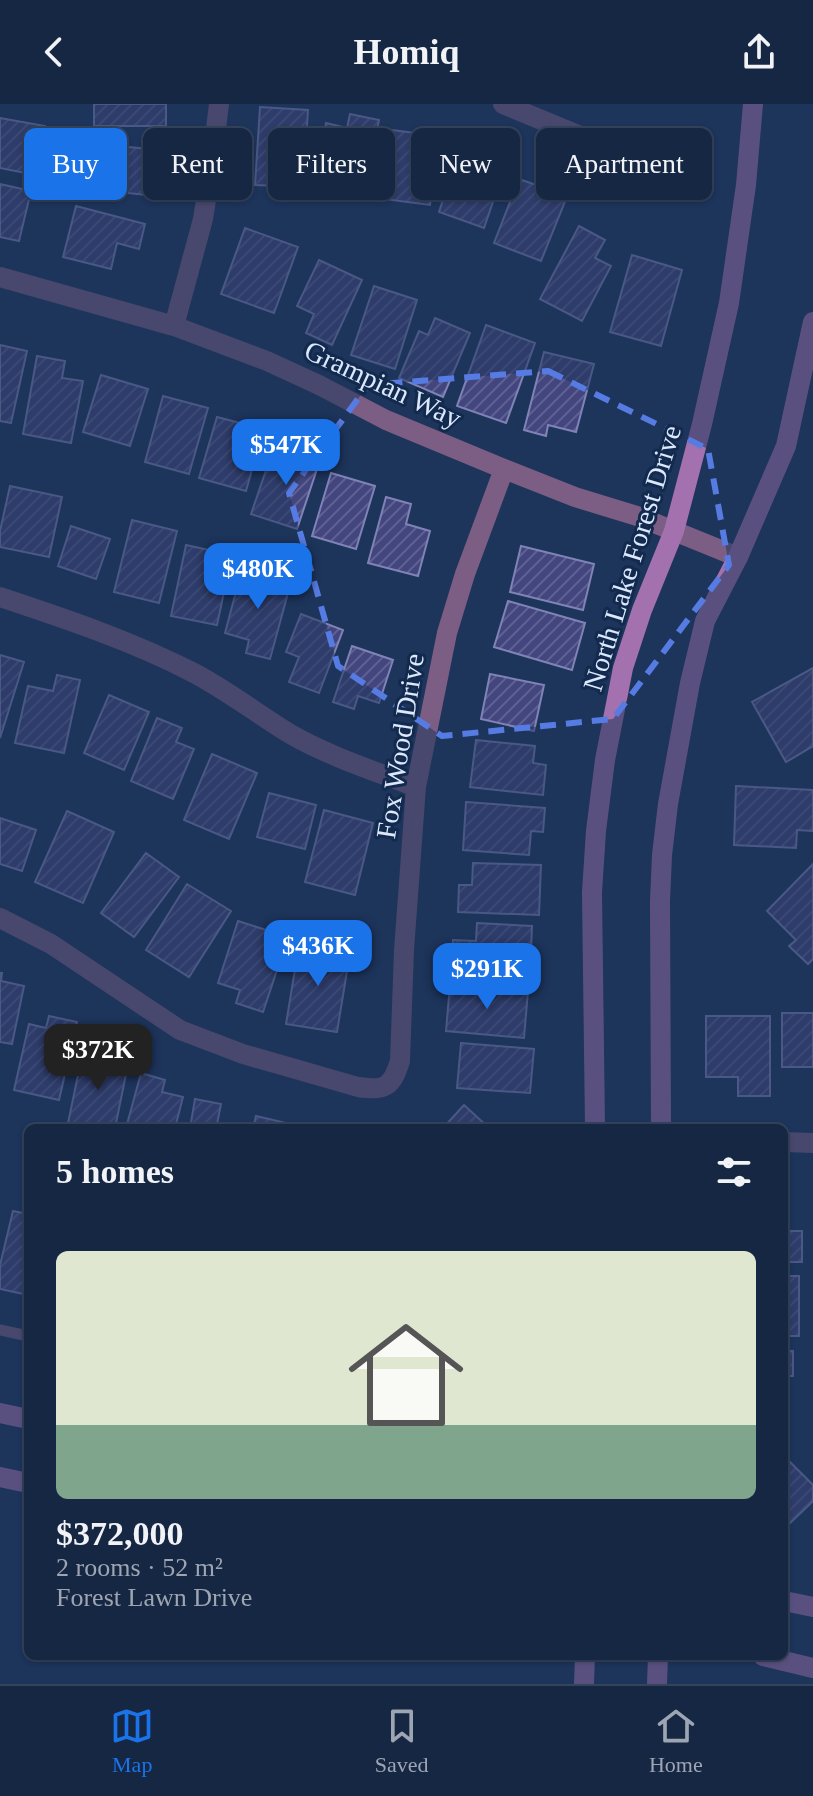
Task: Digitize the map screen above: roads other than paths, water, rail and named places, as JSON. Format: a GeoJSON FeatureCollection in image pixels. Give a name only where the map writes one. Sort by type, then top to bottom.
{"type":"FeatureCollection","features":[{"type":"Feature","properties":{"kind":"main road","name":"North Lake Forest Drive"},"geometry":{"type":"LineString","coordinates":[[595,1124],[592,892],[605,760],[623,668],[642,610],[674,531],[702,424],[729,303],[746,185],[753,104]]}},
{"type":"Feature","properties":{"kind":"main road"},"geometry":{"type":"LineString","coordinates":[[661,1124],[662,855],[692,671],[705,621],[738,557],[786,446],[813,322]]}},
{"type":"Feature","properties":{"kind":"main road"},"geometry":{"type":"LineString","coordinates":[[0,1413],[24,1418]]}},
{"type":"Feature","properties":{"kind":"main road"},"geometry":{"type":"LineString","coordinates":[[0,1477],[24,1482]]}},
{"type":"Feature","properties":{"kind":"main road"},"geometry":{"type":"LineString","coordinates":[[788,1602],[813,1607]]}},
{"type":"Feature","properties":{"kind":"main road"},"geometry":{"type":"LineString","coordinates":[[584,1684],[585,1660]]}},
{"type":"Feature","properties":{"kind":"main road"},"geometry":{"type":"LineString","coordinates":[[657,1684],[658,1660]]}},
{"type":"Feature","properties":{"kind":"main road"},"geometry":{"type":"LineString","coordinates":[[780,1660],[813,1668]]}},
{"type":"Feature","properties":{"kind":"street"},"geometry":{"type":"LineString","coordinates":[[174,326],[203,219],[219,104]]}},
{"type":"Feature","properties":{"kind":"street"},"geometry":{"type":"LineString","coordinates":[[503,104],[561,128]]}},
{"type":"Feature","properties":{"kind":"street","name":"Grampian Way"},"geometry":{"type":"LineString","coordinates":[[0,277],[174,326],[267,361],[386,420],[575,497],[637,516],[738,557]]}},
{"type":"Feature","properties":{"kind":"street","name":"Fox Wood Drive"},"geometry":{"type":"LineString","coordinates":[[0,918],[51,944],[180,1030],[243,1054],[358,1087],[374,1089],[388,1086],[395,1077],[400,1061],[404,950],[416,787],[447,633],[504,469]]}},
{"type":"Feature","properties":{"kind":"street"},"geometry":{"type":"LineString","coordinates":[[0,597],[74,621],[194,672],[295,736],[336,756],[416,787]]}},
{"type":"Feature","properties":{"kind":"street"},"geometry":{"type":"LineString","coordinates":[[788,1142],[813,1143]]}},
{"type":"Feature","properties":{"kind":"lane"},"geometry":{"type":"LineString","coordinates":[[0,1330],[24,1335]]}}]}
